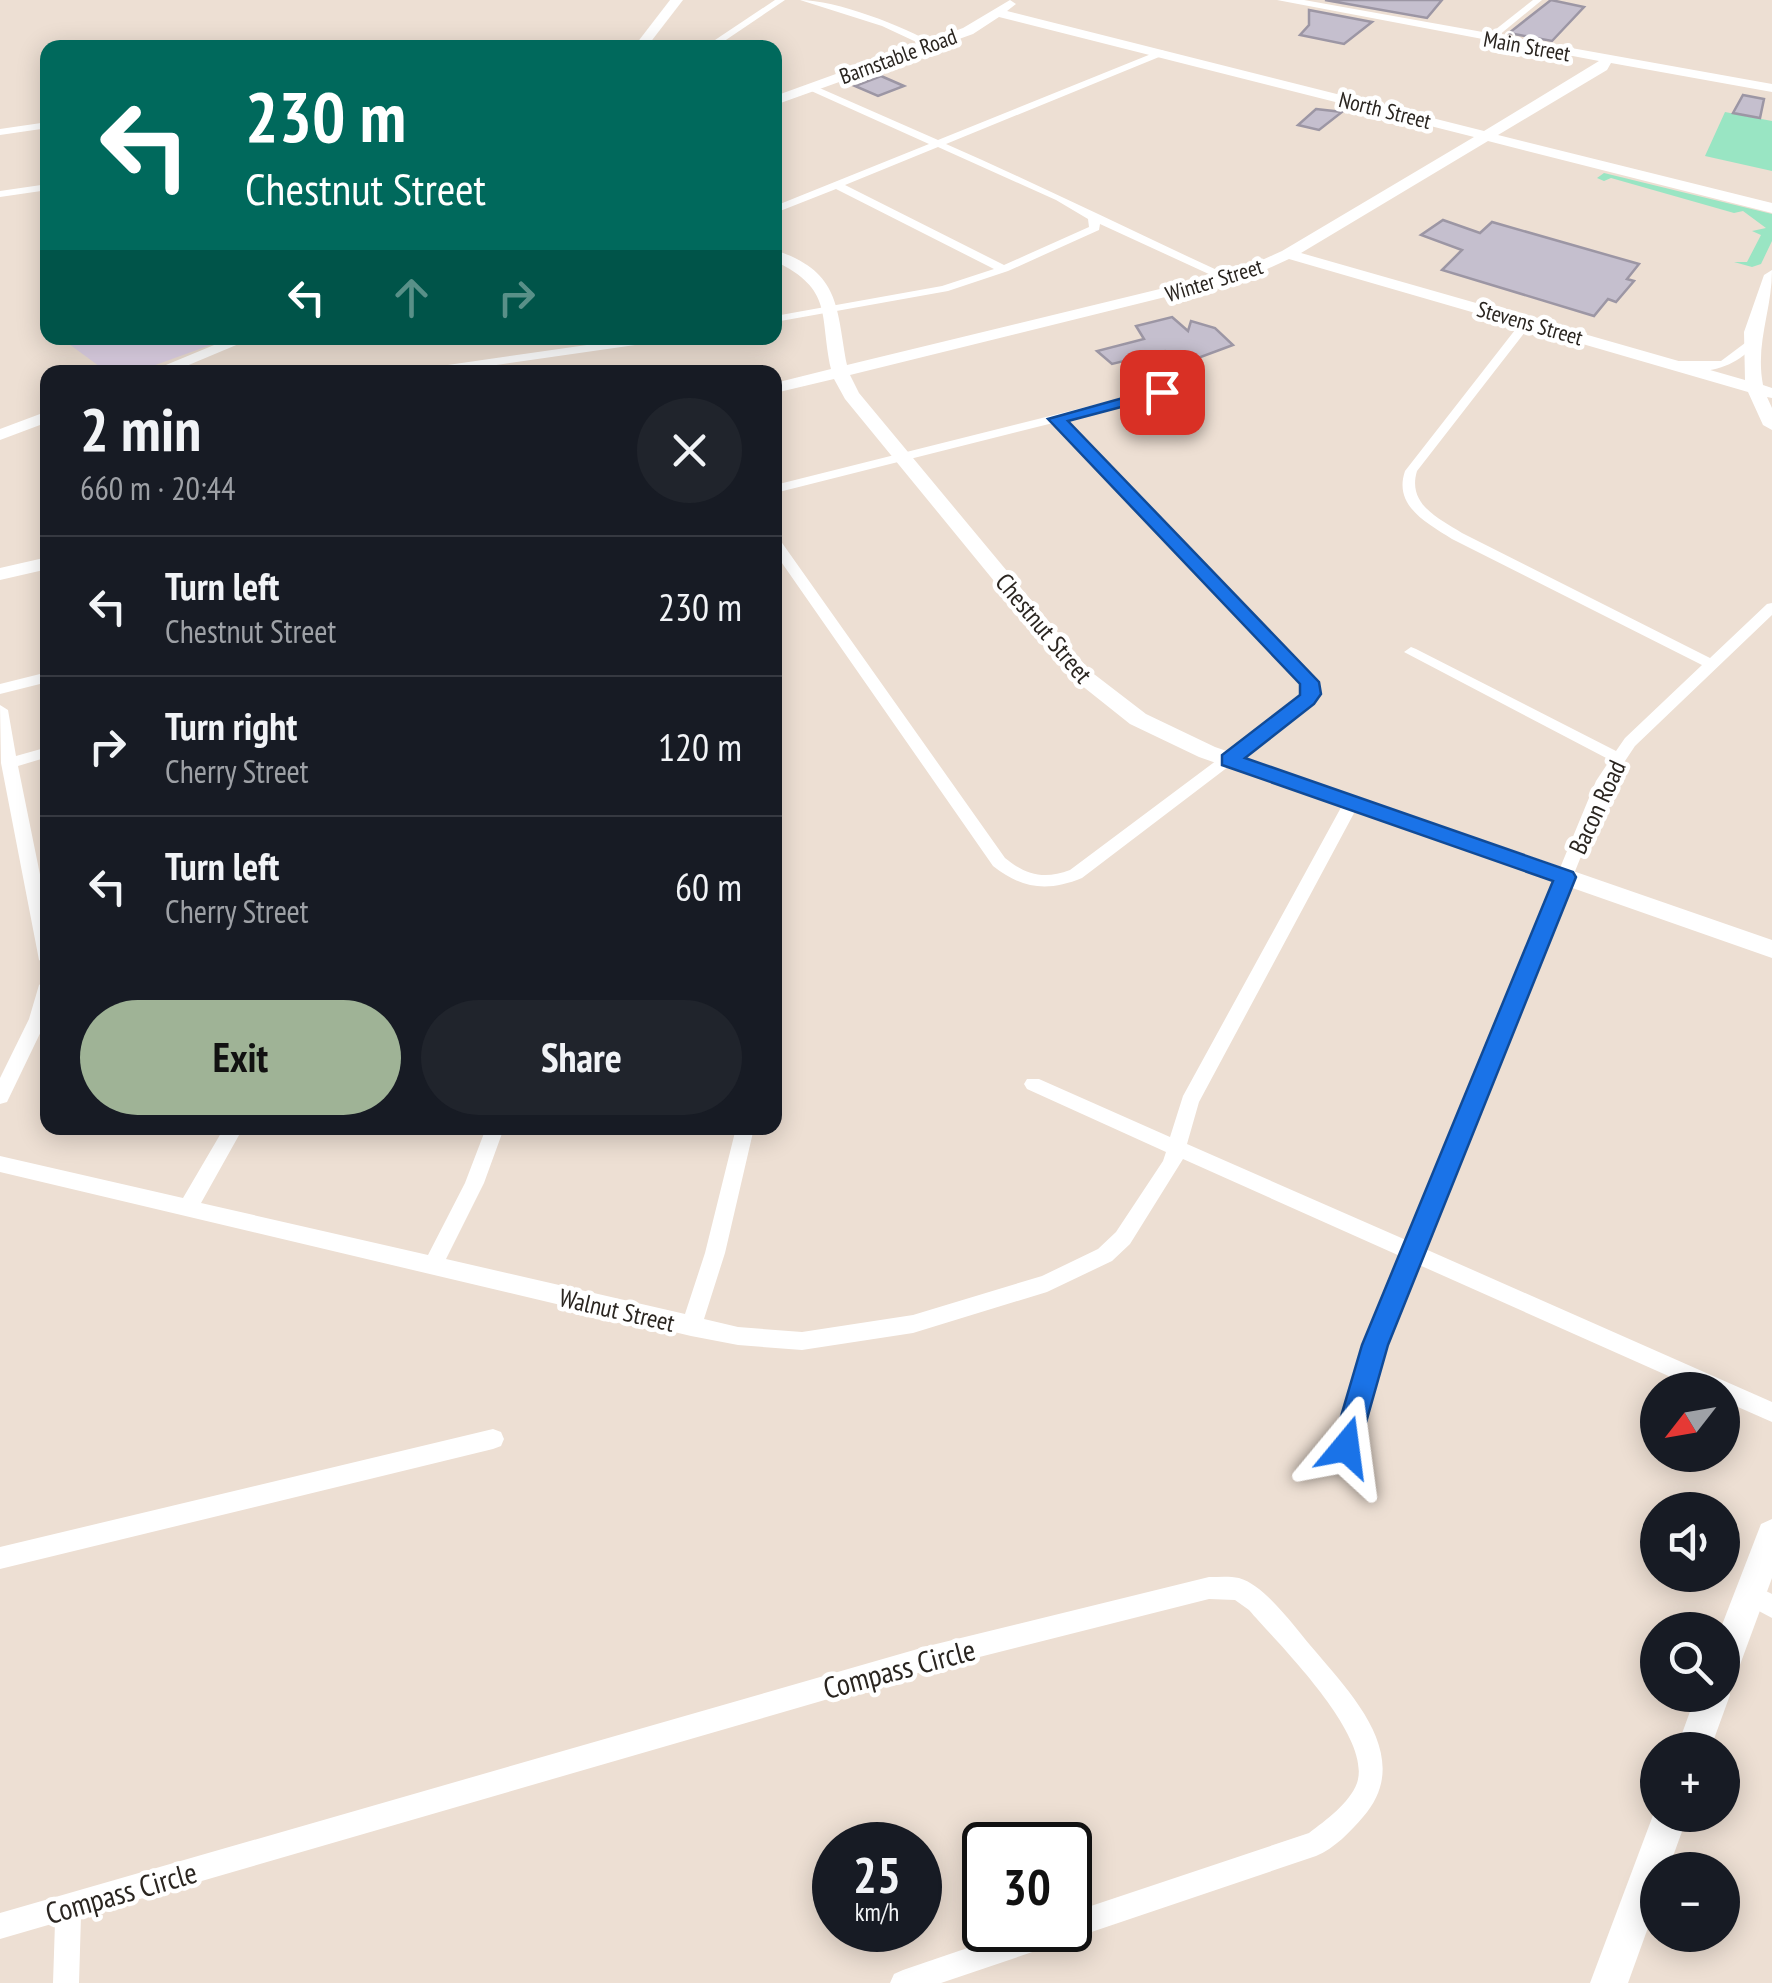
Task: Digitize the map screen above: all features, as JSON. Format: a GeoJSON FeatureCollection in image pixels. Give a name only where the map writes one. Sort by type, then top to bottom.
{"type":"FeatureCollection","features":[{"type":"Feature","properties":{"kind":"street"},"geometry":{"type":"LineString","coordinates":[[646,40],[678,0]]}},
{"type":"Feature","properties":{"kind":"street"},"geometry":{"type":"LineString","coordinates":[[719,40],[781,0]]}},
{"type":"Feature","properties":{"kind":"street"},"geometry":{"type":"LineString","coordinates":[[804,0],[885,24],[930,45]]}},
{"type":"Feature","properties":{"kind":"street","name":"Barnstable Road"},"geometry":{"type":"LineString","coordinates":[[782,99],[968,30],[1016,0]]}},
{"type":"Feature","properties":{"kind":"street","name":"Main Street"},"geometry":{"type":"LineString","coordinates":[[1282,0],[1772,88]]}},
{"type":"Feature","properties":{"kind":"street"},"geometry":{"type":"LineString","coordinates":[[1489,39],[1538,0]]}},
{"type":"Feature","properties":{"kind":"street","name":"North Street"},"geometry":{"type":"LineString","coordinates":[[998,12],[1772,208]]}},
{"type":"Feature","properties":{"kind":"street"},"geometry":{"type":"LineString","coordinates":[[782,207],[1161,54]]}},
{"type":"Feature","properties":{"kind":"street","name":"Winter Street"},"geometry":{"type":"LineString","coordinates":[[782,386],[1228,279],[1288,254],[1582,80],[1606,60]]}},
{"type":"Feature","properties":{"kind":"street"},"geometry":{"type":"LineString","coordinates":[[812,88],[1060,198],[1093,218],[1228,279]]}},
{"type":"Feature","properties":{"kind":"street"},"geometry":{"type":"LineString","coordinates":[[0,132],[40,126]]}},
{"type":"Feature","properties":{"kind":"street"},"geometry":{"type":"LineString","coordinates":[[838,186],[1004,269]]}},
{"type":"Feature","properties":{"kind":"street"},"geometry":{"type":"LineString","coordinates":[[0,194],[40,188]]}},
{"type":"Feature","properties":{"kind":"street"},"geometry":{"type":"LineString","coordinates":[[782,318],[915,296],[1004,269],[1095,228],[1093,218]]}},
{"type":"Feature","properties":{"kind":"street","name":"Stevens Street"},"geometry":{"type":"LineString","coordinates":[[1288,254],[1763,390]]}},
{"type":"Feature","properties":{"kind":"street"},"geometry":{"type":"LineString","coordinates":[[782,260],[815,278],[829,310],[838,374]]}},
{"type":"Feature","properties":{"kind":"street"},"geometry":{"type":"LineString","coordinates":[[1674,364],[1726,364],[1742,356],[1772,275]]}},
{"type":"Feature","properties":{"kind":"street"},"geometry":{"type":"LineString","coordinates":[[1526,322],[1411,471],[1406,487],[1410,500],[1456,536],[1714,664]]}},
{"type":"Feature","properties":{"kind":"street"},"geometry":{"type":"LineString","coordinates":[[1749,344],[1772,424]]}},
{"type":"Feature","properties":{"kind":"street"},"geometry":{"type":"LineString","coordinates":[[176,365],[227,345]]}},
{"type":"Feature","properties":{"kind":"street"},"geometry":{"type":"LineString","coordinates":[[475,365],[609,345]]}},
{"type":"Feature","properties":{"kind":"street","name":"Chestnut Street"},"geometry":{"type":"LineString","coordinates":[[838,374],[851,395],[1091,684],[1153,728],[1230,760],[1772,950]]}},
{"type":"Feature","properties":{"kind":"street"},"geometry":{"type":"LineString","coordinates":[[782,488],[1162,392]]}},
{"type":"Feature","properties":{"kind":"street"},"geometry":{"type":"LineString","coordinates":[[0,435],[40,419]]}},
{"type":"Feature","properties":{"kind":"street"},"geometry":{"type":"LineString","coordinates":[[782,557],[983,844],[1022,878],[1049,884],[1076,874],[1230,760],[1311,694],[1309,682],[1056,419]]}},
{"type":"Feature","properties":{"kind":"street"},"geometry":{"type":"LineString","coordinates":[[0,574],[40,565]]}},
{"type":"Feature","properties":{"kind":"street","name":"Bacon Road"},"geometry":{"type":"LineString","coordinates":[[1346,1447],[1375,1345],[1599,792],[1618,758],[1652,720],[1772,607]]}},
{"type":"Feature","properties":{"kind":"street"},"geometry":{"type":"LineString","coordinates":[[1412,652],[1618,758]]}},
{"type":"Feature","properties":{"kind":"street"},"geometry":{"type":"LineString","coordinates":[[0,689],[40,679]]}},
{"type":"Feature","properties":{"kind":"street"},"geometry":{"type":"LineString","coordinates":[[0,710],[40,919]]}},
{"type":"Feature","properties":{"kind":"street"},"geometry":{"type":"LineString","coordinates":[[9,762],[40,754]]}},
{"type":"Feature","properties":{"kind":"street","name":"Walnut Street"},"geometry":{"type":"LineString","coordinates":[[0,1164],[691,1326],[778,1340],[856,1336],[914,1324],[1047,1284],[1105,1255],[1122,1238],[1178,1149],[1190,1101],[1352,802]]}},
{"type":"Feature","properties":{"kind":"street"},"geometry":{"type":"LineString","coordinates":[[0,1098],[40,1012]]}},
{"type":"Feature","properties":{"kind":"street"},"geometry":{"type":"LineString","coordinates":[[1033,1084],[1772,1412]]}},
{"type":"Feature","properties":{"kind":"street"},"geometry":{"type":"LineString","coordinates":[[188,1207],[230,1135]]}},
{"type":"Feature","properties":{"kind":"street"},"geometry":{"type":"LineString","coordinates":[[433,1266],[474,1183],[492,1135]]}},
{"type":"Feature","properties":{"kind":"street"},"geometry":{"type":"LineString","coordinates":[[691,1326],[715,1254],[743,1135]]}},
{"type":"Feature","properties":{"kind":"street"},"geometry":{"type":"LineString","coordinates":[[0,1558],[492,1439]]}},
{"type":"Feature","properties":{"kind":"street"},"geometry":{"type":"LineString","coordinates":[[1740,1638],[1761,1601],[1772,1535]]}},
{"type":"Feature","properties":{"kind":"street","name":"Compass Circle"},"geometry":{"type":"LineString","coordinates":[[0,1926],[928,1658],[1208,1588],[1238,1589],[1256,1602],[1362,1728],[1372,1757],[1366,1792],[1344,1822],[1316,1843],[1092,1919]]}},
{"type":"Feature","properties":{"kind":"street"},"geometry":{"type":"LineString","coordinates":[[1608,1983],[1664,1832]]}},
{"type":"Feature","properties":{"kind":"street"},"geometry":{"type":"LineString","coordinates":[[66,1983],[68,1906]]}},
{"type":"Feature","properties":{"kind":"street"},"geometry":{"type":"LineString","coordinates":[[903,1983],[994,1952]]}},
{"type":"Feature","properties":{"kind":"shaded area"},"geometry":{"type":"Polygon","coordinates":[[[70,345],[211,345],[155,365],[98,365],[70,345]]]}},
{"type":"Feature","properties":{"kind":"green space"},"geometry":{"type":"Polygon","coordinates":[[[1725,112],[1772,121],[1772,171],[1705,156],[1725,112]]]}},
{"type":"Feature","properties":{"kind":"green space"},"geometry":{"type":"Polygon","coordinates":[[[1604,173],[1772,214],[1772,241],[1761,264],[1752,267],[1734,262],[1747,262],[1761,235],[1752,231],[1766,228],[1743,211],[1734,213],[1611,178],[1597,178],[1604,173]]]}},
{"type":"Feature","properties":{"kind":"building"},"geometry":{"type":"Polygon","coordinates":[[[1325,0],[1442,0],[1427,18],[1325,0]]]}},
{"type":"Feature","properties":{"kind":"building"},"geometry":{"type":"Polygon","coordinates":[[[1551,0],[1584,7],[1552,41],[1509,33],[1551,0]]]}},
{"type":"Feature","properties":{"kind":"building"},"geometry":{"type":"Polygon","coordinates":[[[1309,10],[1372,22],[1344,44],[1300,35],[1309,25],[1309,10]]]}},
{"type":"Feature","properties":{"kind":"building"},"geometry":{"type":"Polygon","coordinates":[[[881,76],[904,86],[878,96],[855,86],[881,76]]]}},
{"type":"Feature","properties":{"kind":"building"},"geometry":{"type":"Polygon","coordinates":[[[1743,95],[1764,99],[1760,118],[1733,113],[1743,95]]]}},
{"type":"Feature","properties":{"kind":"building"},"geometry":{"type":"Polygon","coordinates":[[[1316,109],[1342,112],[1319,130],[1298,125],[1316,109]]]}},
{"type":"Feature","properties":{"kind":"building"},"geometry":{"type":"Polygon","coordinates":[[[1443,220],[1480,233],[1492,222],[1639,264],[1627,279],[1634,281],[1616,302],[1608,299],[1594,316],[1442,270],[1462,250],[1421,235],[1443,220]]]}},
{"type":"Feature","properties":{"kind":"building"},"geometry":{"type":"Polygon","coordinates":[[[1172,317],[1188,331],[1191,321],[1215,328],[1233,345],[1190,361],[1173,358],[1165,351],[1112,364],[1097,351],[1144,339],[1136,326],[1172,317]]]}},
{"type":"Feature","properties":{"kind":"route"},"geometry":{"type":"LineString","coordinates":[[1162,392],[1056,419],[1309,682],[1311,694],[1307,700],[1230,760],[1566,877],[1375,1345],[1346,1447]]}}]}
